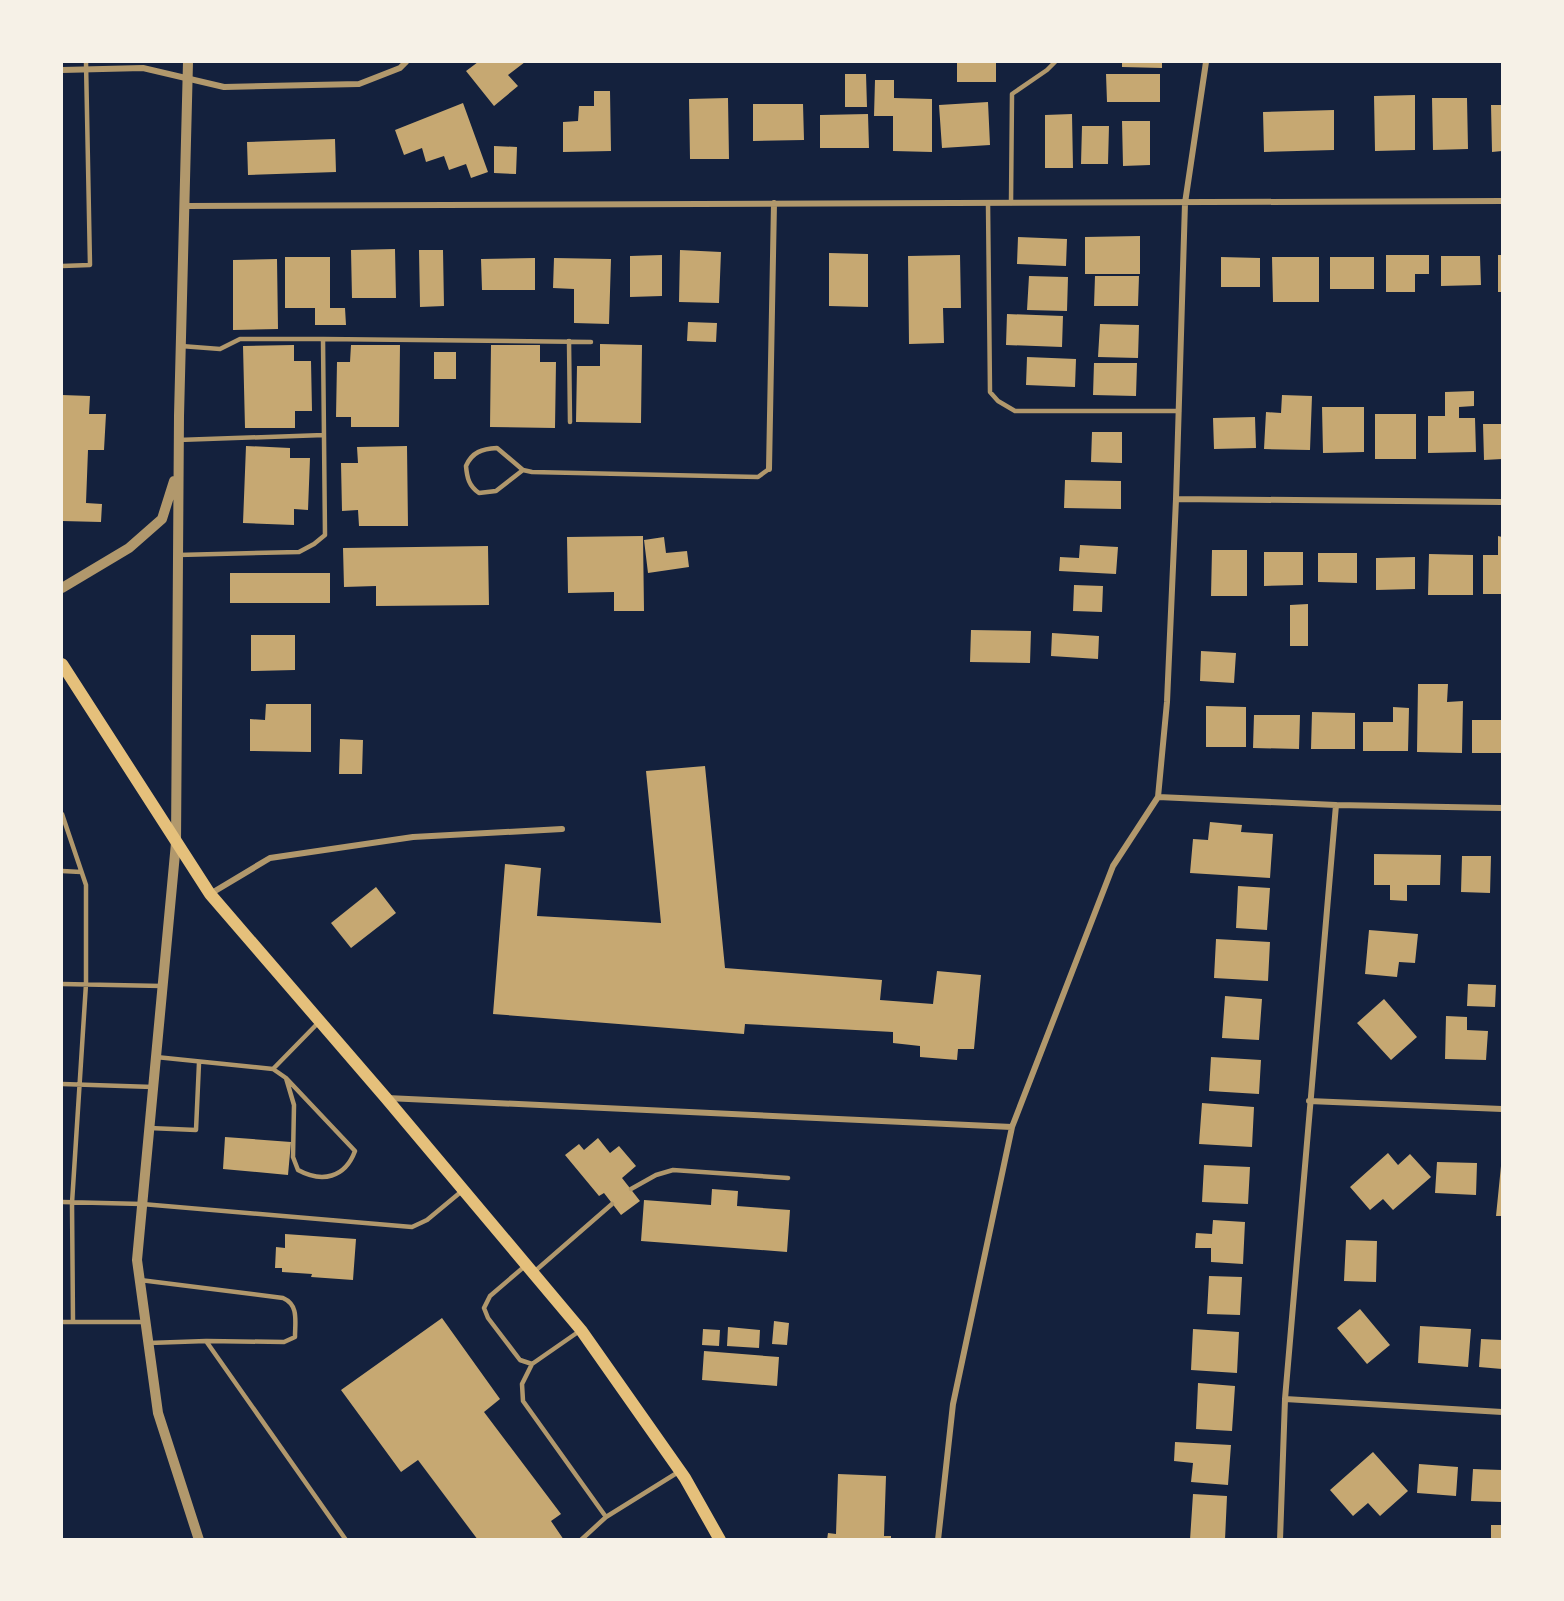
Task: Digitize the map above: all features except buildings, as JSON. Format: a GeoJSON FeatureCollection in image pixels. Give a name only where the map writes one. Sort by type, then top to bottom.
{"type":"FeatureCollection","features":[{"type":"Feature","properties":{"kind":"main road"},"geometry":{"type":"LineString","coordinates":[[62,664],[210,894],[464,1189],[581,1330],[680,1471],[720,1539]]}},
{"type":"Feature","properties":{"kind":"street"},"geometry":{"type":"LineString","coordinates":[[188,62],[178,440],[176,843],[137,1260],[158,1413],[199,1539]]}},
{"type":"Feature","properties":{"kind":"street"},"geometry":{"type":"LineString","coordinates":[[62,70],[143,68],[224,87],[359,84],[400,68],[406,62]]}},
{"type":"Feature","properties":{"kind":"street"},"geometry":{"type":"LineString","coordinates":[[938,1539],[953,1404],[1012,1127],[1113,866],[1158,796],[1167,702],[1185,203],[1206,62]]}},
{"type":"Feature","properties":{"kind":"street"},"geometry":{"type":"LineString","coordinates":[[185,206],[1503,201]]}},
{"type":"Feature","properties":{"kind":"street"},"geometry":{"type":"LineString","coordinates":[[769,469],[774,203]]}},
{"type":"Feature","properties":{"kind":"street"},"geometry":{"type":"LineString","coordinates":[[62,588],[129,548],[162,519],[178,469]]}},
{"type":"Feature","properties":{"kind":"street"},"geometry":{"type":"LineString","coordinates":[[1176,498],[1503,502]]}},
{"type":"Feature","properties":{"kind":"street"},"geometry":{"type":"LineString","coordinates":[[1158,796],[1336,805],[1503,808]]}},
{"type":"Feature","properties":{"kind":"street"},"geometry":{"type":"LineString","coordinates":[[1280,1539],[1285,1399],[1336,805]]}},
{"type":"Feature","properties":{"kind":"street"},"geometry":{"type":"LineString","coordinates":[[210,894],[270,858],[413,837],[562,829]]}},
{"type":"Feature","properties":{"kind":"street"},"geometry":{"type":"LineString","coordinates":[[386,1098],[1012,1127]]}},
{"type":"Feature","properties":{"kind":"street"},"geometry":{"type":"LineString","coordinates":[[1309,1101],[1503,1109]]}},
{"type":"Feature","properties":{"kind":"street"},"geometry":{"type":"LineString","coordinates":[[1285,1399],[1503,1412]]}},
{"type":"Feature","properties":{"kind":"lane"},"geometry":{"type":"LineString","coordinates":[[62,266],[90,265],[86,62]]}},
{"type":"Feature","properties":{"kind":"lane"},"geometry":{"type":"LineString","coordinates":[[1011,203],[1012,94],[1055,62]]}},
{"type":"Feature","properties":{"kind":"lane"},"geometry":{"type":"LineString","coordinates":[[988,203],[990,392],[998,401],[1015,411],[1179,411]]}},
{"type":"Feature","properties":{"kind":"lane"},"geometry":{"type":"LineString","coordinates":[[181,346],[220,349],[240,339],[591,342]]}},
{"type":"Feature","properties":{"kind":"lane"},"geometry":{"type":"LineString","coordinates":[[178,555],[298,552],[325,535],[323,339]]}},
{"type":"Feature","properties":{"kind":"lane"},"geometry":{"type":"LineString","coordinates":[[569,341],[570,422]]}},
{"type":"Feature","properties":{"kind":"lane"},"geometry":{"type":"LineString","coordinates":[[178,440],[324,435]]}},
{"type":"Feature","properties":{"kind":"lane"},"geometry":{"type":"LineString","coordinates":[[523,470],[496,491],[479,493],[472,488],[467,477],[466,466],[474,454],[485,449],[496,448],[523,470],[532,472],[758,477],[769,469]]}},
{"type":"Feature","properties":{"kind":"lane"},"geometry":{"type":"LineString","coordinates":[[62,813],[86,885],[86,984],[72,1203],[73,1323]]}},
{"type":"Feature","properties":{"kind":"lane"},"geometry":{"type":"LineString","coordinates":[[62,871],[81,872]]}},
{"type":"Feature","properties":{"kind":"lane"},"geometry":{"type":"LineString","coordinates":[[62,984],[162,986]]}},
{"type":"Feature","properties":{"kind":"lane"},"geometry":{"type":"LineString","coordinates":[[273,1069],[320,1021]]}},
{"type":"Feature","properties":{"kind":"lane"},"geometry":{"type":"LineString","coordinates":[[156,1057],[273,1069],[286,1078],[355,1151],[350,1164],[334,1176],[308,1176],[298,1170],[293,1157],[294,1105],[286,1078]]}},
{"type":"Feature","properties":{"kind":"lane"},"geometry":{"type":"LineString","coordinates":[[149,1128],[196,1130],[199,1063]]}},
{"type":"Feature","properties":{"kind":"lane"},"geometry":{"type":"LineString","coordinates":[[62,1084],[153,1087]]}},
{"type":"Feature","properties":{"kind":"lane"},"geometry":{"type":"LineString","coordinates":[[631,1189],[656,1175],[673,1170],[788,1178]]}},
{"type":"Feature","properties":{"kind":"lane"},"geometry":{"type":"LineString","coordinates":[[62,1202],[142,1204],[412,1227],[427,1220],[464,1189]]}},
{"type":"Feature","properties":{"kind":"lane"},"geometry":{"type":"LineString","coordinates":[[532,1364],[520,1360],[488,1318],[484,1308],[490,1296],[531,1268],[612,1204]]}},
{"type":"Feature","properties":{"kind":"lane"},"geometry":{"type":"LineString","coordinates":[[140,1280],[283,1298],[291,1301],[295,1308],[295,1336],[284,1342],[149,1343]]}},
{"type":"Feature","properties":{"kind":"lane"},"geometry":{"type":"LineString","coordinates":[[62,1322],[146,1322]]}},
{"type":"Feature","properties":{"kind":"lane"},"geometry":{"type":"LineString","coordinates":[[581,1330],[532,1364],[522,1384],[524,1401],[606,1517]]}},
{"type":"Feature","properties":{"kind":"lane"},"geometry":{"type":"LineString","coordinates":[[206,1341],[346,1539]]}},
{"type":"Feature","properties":{"kind":"lane"},"geometry":{"type":"LineString","coordinates":[[581,1539],[606,1517],[680,1471]]}}]}
